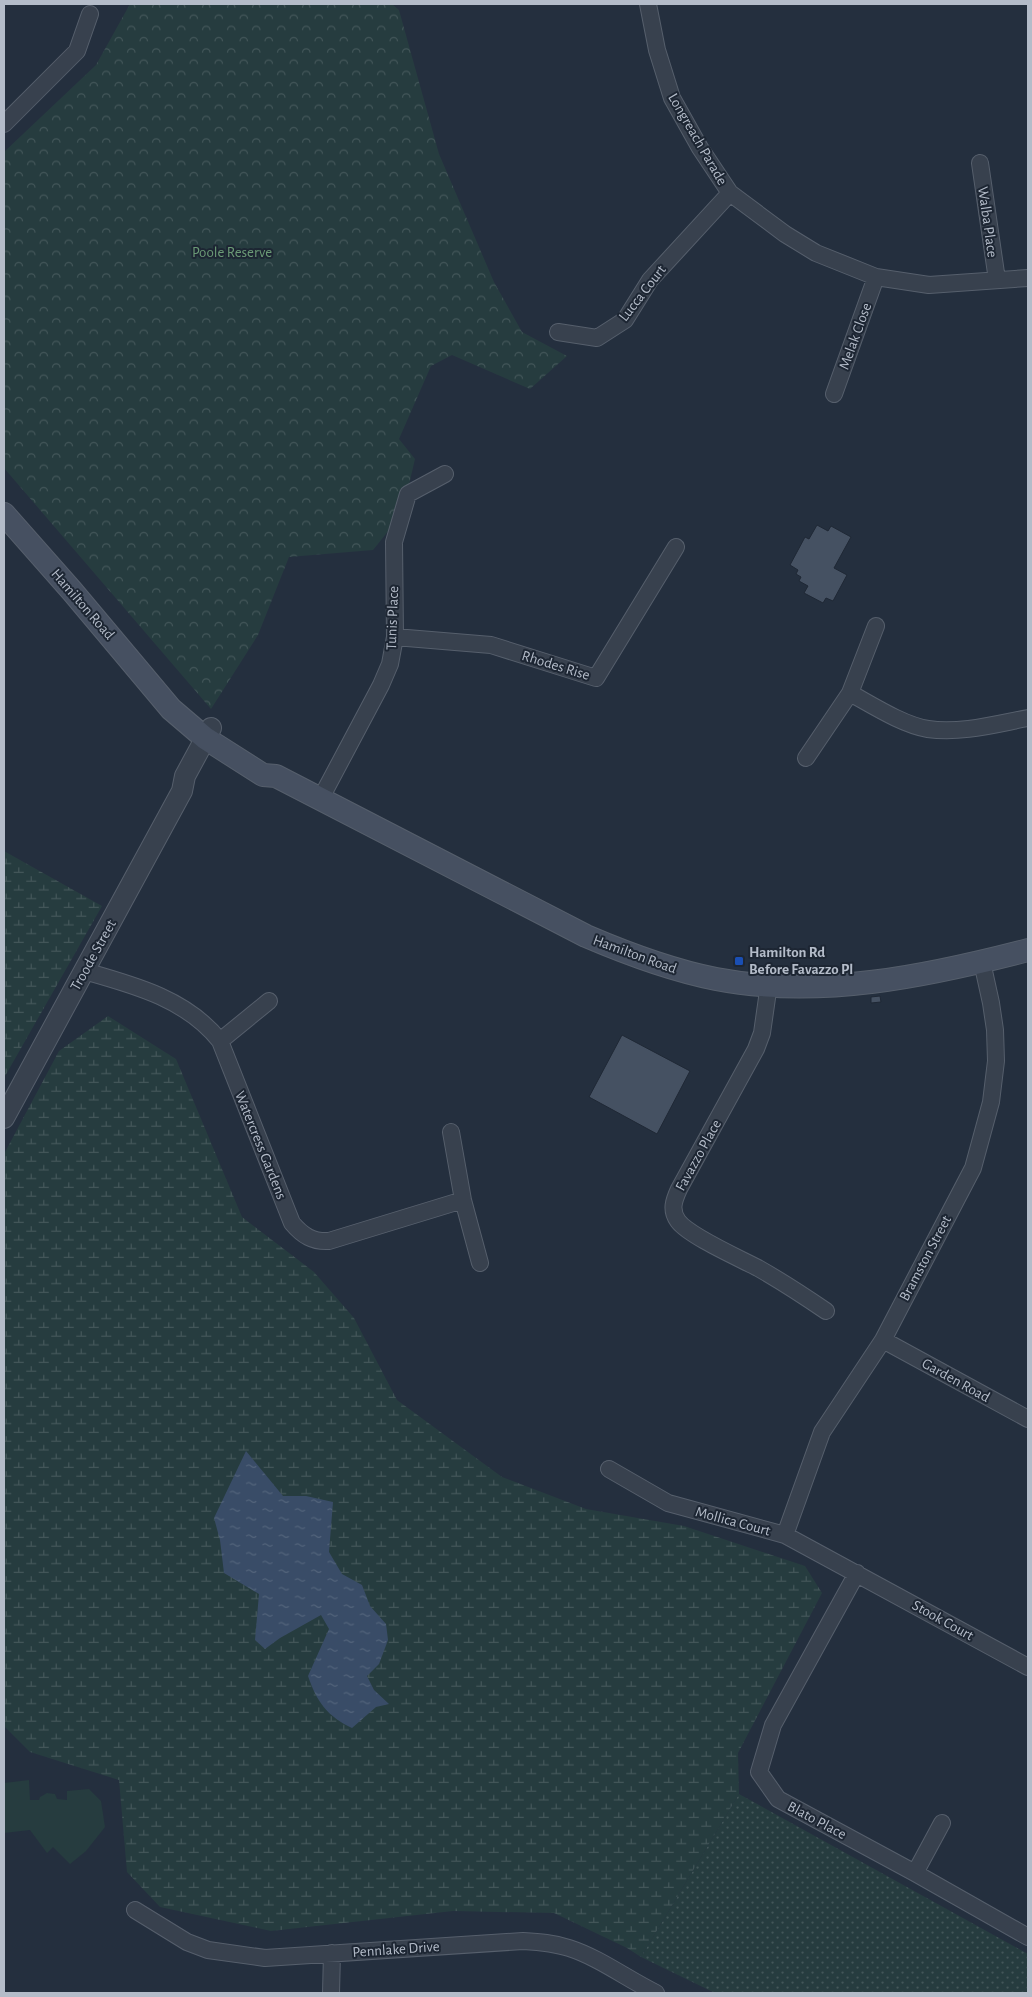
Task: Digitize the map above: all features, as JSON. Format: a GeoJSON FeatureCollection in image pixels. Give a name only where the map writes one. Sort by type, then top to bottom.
{"type":"FeatureCollection","features":[{"type":"Feature","properties":{"kind":"main road","name":"Hamilton Road"},"geometry":{"type":"LineString","coordinates":[[4,514],[161,695],[178,702],[213,736],[270,765],[276,776],[586,936],[622,951],[683,972],[717,979],[768,984],[837,985],[926,973],[982,962],[1028,950]]}},
{"type":"Feature","properties":{"kind":"street","name":"Longreach Parade"},"geometry":{"type":"LineString","coordinates":[[648,4],[657,50],[672,98],[700,148],[730,193],[785,234],[816,253],[876,277],[929,285],[1028,278]]}},
{"type":"Feature","properties":{"kind":"street"},"geometry":{"type":"LineString","coordinates":[[4,124],[77,51],[90,14]]}},
{"type":"Feature","properties":{"kind":"street","name":"Walba Place"},"geometry":{"type":"LineString","coordinates":[[980,163],[997,280]]}},
{"type":"Feature","properties":{"kind":"street","name":"Lucca Court"},"geometry":{"type":"LineString","coordinates":[[558,332],[597,338],[625,320],[650,280],[730,193]]}},
{"type":"Feature","properties":{"kind":"street","name":"Melak Close"},"geometry":{"type":"LineString","coordinates":[[834,394],[876,277]]}},
{"type":"Feature","properties":{"kind":"street","name":"Tunis Place"},"geometry":{"type":"LineString","coordinates":[[321,798],[381,686],[390,664],[395,637],[394,542],[408,494],[445,474]]}},
{"type":"Feature","properties":{"kind":"street","name":"Rhodes Rise"},"geometry":{"type":"LineString","coordinates":[[395,637],[491,645],[596,678],[676,547]]}},
{"type":"Feature","properties":{"kind":"street"},"geometry":{"type":"LineString","coordinates":[[806,758],[850,693],[876,626]]}},
{"type":"Feature","properties":{"kind":"street"},"geometry":{"type":"LineString","coordinates":[[850,693],[890,714],[926,729],[958,730],[1028,718]]}},
{"type":"Feature","properties":{"kind":"street","name":"Troode Street"},"geometry":{"type":"LineString","coordinates":[[4,1118],[182,791],[195,781],[213,736]]}},
{"type":"Feature","properties":{"kind":"street","name":"Bramston Street"},"geometry":{"type":"LineString","coordinates":[[785,1535],[822,1432],[883,1340],[973,1168],[991,1102],[996,1061],[995,1030],[982,962]]}},
{"type":"Feature","properties":{"kind":"street","name":"Watercress Gardens"},"geometry":{"type":"LineString","coordinates":[[84,971],[169,1000],[192,1013],[209,1026],[220,1041],[292,1223],[308,1238],[318,1241],[329,1241],[463,1200]]}},
{"type":"Feature","properties":{"kind":"street","name":"Favazzo Place"},"geometry":{"type":"LineString","coordinates":[[768,984],[762,1033],[756,1050],[679,1189],[673,1210],[677,1220],[691,1232],[785,1284],[826,1311]]}},
{"type":"Feature","properties":{"kind":"street"},"geometry":{"type":"LineString","coordinates":[[220,1041],[269,1001]]}},
{"type":"Feature","properties":{"kind":"street"},"geometry":{"type":"LineString","coordinates":[[451,1132],[463,1200],[480,1263]]}},
{"type":"Feature","properties":{"kind":"street","name":"Garden Road"},"geometry":{"type":"LineString","coordinates":[[883,1340],[1028,1420]]}},
{"type":"Feature","properties":{"kind":"street","name":"Mollica Court"},"geometry":{"type":"LineString","coordinates":[[609,1469],[668,1502],[785,1535],[857,1573]]}},
{"type":"Feature","properties":{"kind":"street","name":"Stook Court"},"geometry":{"type":"LineString","coordinates":[[857,1573],[1028,1666]]}},
{"type":"Feature","properties":{"kind":"street","name":"Blato Place"},"geometry":{"type":"LineString","coordinates":[[857,1573],[773,1725],[759,1772],[778,1799],[1028,1937]]}},
{"type":"Feature","properties":{"kind":"street"},"geometry":{"type":"LineString","coordinates":[[915,1873],[942,1822]]}},
{"type":"Feature","properties":{"kind":"street","name":"Pennlake Drive"},"geometry":{"type":"LineString","coordinates":[[135,1910],[187,1942],[208,1950],[265,1958],[523,1941],[548,1942],[570,1948],[592,1958],[645,1991]]}},
{"type":"Feature","properties":{"kind":"street"},"geometry":{"type":"LineString","coordinates":[[331,1993],[332,1953]]}},
{"type":"Feature","properties":{"kind":"green space","name":"Poole Reserve"},"geometry":{"type":"Polygon","coordinates":[[[130,4],[392,4],[399,10],[439,154],[494,282],[522,332],[567,356],[530,389],[452,355],[431,366],[399,439],[415,459],[402,514],[373,550],[289,557],[258,635],[211,709],[4,468],[4,152],[96,65],[130,4]]]}},
{"type":"Feature","properties":{"kind":"green space"},"geometry":{"type":"Polygon","coordinates":[[[4,851],[102,906],[4,1078],[4,851]]]}},
{"type":"Feature","properties":{"kind":"green space"},"geometry":{"type":"Polygon","coordinates":[[[108,1016],[176,1059],[242,1217],[314,1272],[354,1318],[397,1400],[502,1477],[586,1509],[684,1526],[805,1566],[822,1593],[738,1753],[739,1794],[641,1957],[627,1948],[554,1913],[453,1911],[271,1931],[160,1907],[127,1872],[119,1780],[30,1752],[4,1726],[4,1154],[59,1051],[108,1016]]]}},
{"type":"Feature","properties":{"kind":"green space"},"geometry":{"type":"Polygon","coordinates":[[[29,1780],[30,1800],[39,1800],[40,1797],[47,1793],[55,1794],[57,1799],[67,1800],[67,1791],[89,1789],[101,1801],[105,1827],[86,1851],[70,1864],[53,1847],[47,1853],[30,1830],[4,1833],[4,1783],[29,1780]]]}},
{"type":"Feature","properties":{"kind":"green space"},"geometry":{"type":"Polygon","coordinates":[[[739,1794],[1028,1954],[1028,1993],[715,1993],[641,1957],[739,1794]]]}},
{"type":"Feature","properties":{"kind":"water"},"geometry":{"type":"Polygon","coordinates":[[[246,1451],[283,1496],[306,1496],[333,1502],[329,1552],[342,1574],[362,1585],[370,1606],[386,1624],[388,1640],[379,1664],[367,1676],[374,1690],[389,1704],[376,1707],[352,1728],[329,1713],[319,1701],[308,1676],[329,1629],[321,1615],[280,1638],[265,1649],[255,1640],[259,1594],[224,1573],[220,1540],[214,1518],[246,1451]]]}},
{"type":"Feature","properties":{"kind":"building"},"geometry":{"type":"Polygon","coordinates":[[[817,525],[828,531],[831,526],[851,537],[834,568],[847,575],[833,601],[826,598],[823,603],[804,593],[808,586],[799,581],[801,577],[796,574],[798,570],[790,565],[805,537],[809,539],[817,525]]]}},
{"type":"Feature","properties":{"kind":"building"},"geometry":{"type":"Polygon","coordinates":[[[880,996],[881,1002],[871,1003],[871,997],[880,996]]]}},
{"type":"Feature","properties":{"kind":"building"},"geometry":{"type":"Polygon","coordinates":[[[622,1035],[690,1071],[657,1134],[589,1097],[622,1035]]]}},
{"type":"Feature","properties":{"kind":"place","name":"Hamilton Rd Before Favazzo Pl"},"geometry":{"type":"Point","coordinates":[739,961]}}]}
